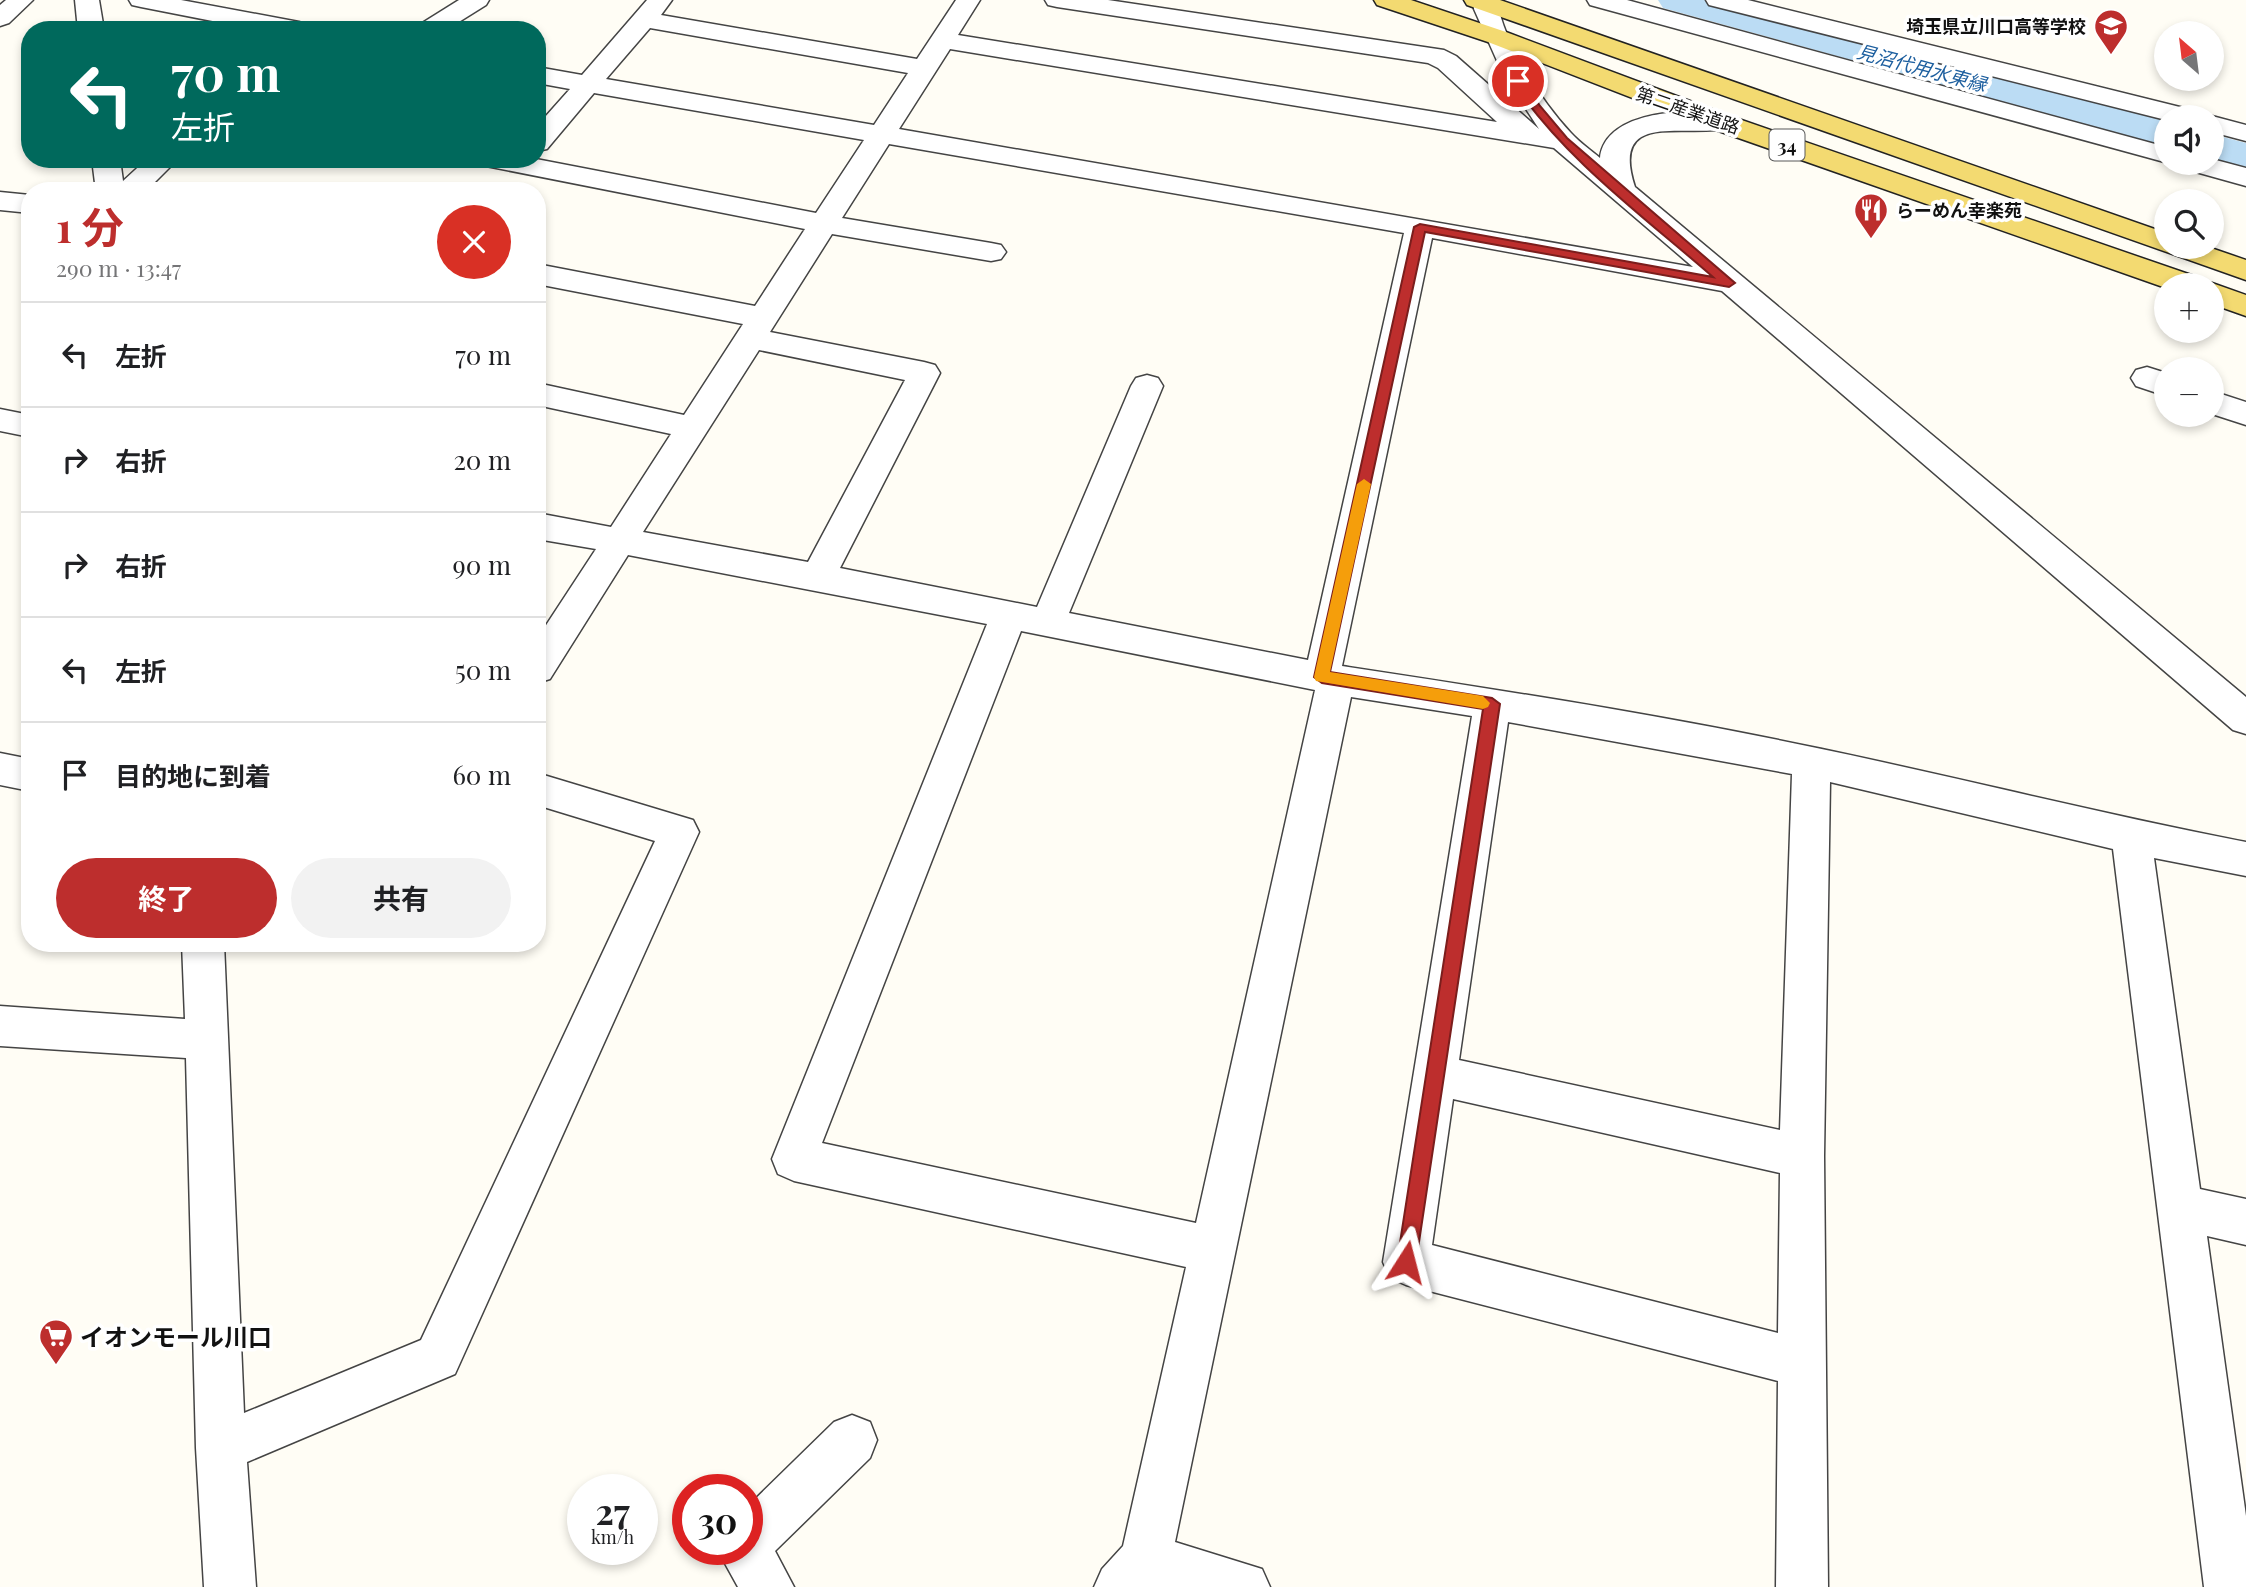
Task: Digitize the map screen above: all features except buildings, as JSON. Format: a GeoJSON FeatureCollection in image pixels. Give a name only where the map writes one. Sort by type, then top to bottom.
{"type":"FeatureCollection","features":[{"type":"Feature","properties":{"kind":"main road","name":"第二産業道路"},"geometry":{"type":"LineString","coordinates":[[1386,0],[1497,37],[1720,122],[2154,273]]}},
{"type":"Feature","properties":{"kind":"main road","name":"第二産業道路"},"geometry":{"type":"LineString","coordinates":[[1481,1],[2154,239]]}},
{"type":"Feature","properties":{"kind":"main road"},"geometry":{"type":"LineString","coordinates":[[2214,259],[2246,270]]}},
{"type":"Feature","properties":{"kind":"main road"},"geometry":{"type":"LineString","coordinates":[[2224,298],[2246,306]]}},
{"type":"Feature","properties":{"kind":"street"},"geometry":{"type":"LineString","coordinates":[[0,18],[21,0]]}},
{"type":"Feature","properties":{"kind":"street"},"geometry":{"type":"LineString","coordinates":[[87,0],[90,21]]}},
{"type":"Feature","properties":{"kind":"street"},"geometry":{"type":"LineString","coordinates":[[145,0],[253,21]]}},
{"type":"Feature","properties":{"kind":"street"},"geometry":{"type":"LineString","coordinates":[[443,21],[477,0]]}},
{"type":"Feature","properties":{"kind":"street"},"geometry":{"type":"LineString","coordinates":[[546,655],[968,0]]}},
{"type":"Feature","properties":{"kind":"street"},"geometry":{"type":"LineString","coordinates":[[1057,0],[1435,56],[1447,62],[1528,136]]}},
{"type":"Feature","properties":{"kind":"street"},"geometry":{"type":"LineString","coordinates":[[1599,0],[2154,152]]}},
{"type":"Feature","properties":{"kind":"street"},"geometry":{"type":"LineString","coordinates":[[1718,0],[2154,109]]}},
{"type":"Feature","properties":{"kind":"street"},"geometry":{"type":"LineString","coordinates":[[1481,1],[1518,81],[1563,141],[2246,719]]}},
{"type":"Feature","properties":{"kind":"street"},"geometry":{"type":"LineString","coordinates":[[546,133],[652,9],[925,68]]}},
{"type":"Feature","properties":{"kind":"street"},"geometry":{"type":"LineString","coordinates":[[943,40],[1563,141]]}},
{"type":"Feature","properties":{"kind":"street"},"geometry":{"type":"LineString","coordinates":[[546,77],[1729,283]]}},
{"type":"Feature","properties":{"kind":"street"},"geometry":{"type":"LineString","coordinates":[[1621,188],[1614,163],[1617,145],[1631,132],[1657,124],[1682,121],[1720,122]]}},
{"type":"Feature","properties":{"kind":"street"},"geometry":{"type":"LineString","coordinates":[[2224,127],[2246,133]]}},
{"type":"Feature","properties":{"kind":"street"},"geometry":{"type":"LineString","coordinates":[[546,160],[824,224],[991,252]]}},
{"type":"Feature","properties":{"kind":"street"},"geometry":{"type":"LineString","coordinates":[[139,182],[154,168]]}},
{"type":"Feature","properties":{"kind":"street"},"geometry":{"type":"LineString","coordinates":[[505,182],[517,168]]}},
{"type":"Feature","properties":{"kind":"street"},"geometry":{"type":"LineString","coordinates":[[2224,171],[2246,177]]}},
{"type":"Feature","properties":{"kind":"street"},"geometry":{"type":"LineString","coordinates":[[0,201],[21,203]]}},
{"type":"Feature","properties":{"kind":"street"},"geometry":{"type":"LineString","coordinates":[[1244,1587],[1133,1573],[1212,1250],[1420,227]]}},
{"type":"Feature","properties":{"kind":"street"},"geometry":{"type":"LineString","coordinates":[[546,276],[925,373],[818,577]]}},
{"type":"Feature","properties":{"kind":"street"},"geometry":{"type":"LineString","coordinates":[[1147,386],[1029,618],[794,1159],[1212,1250]]}},
{"type":"Feature","properties":{"kind":"street"},"geometry":{"type":"LineString","coordinates":[[546,396],[692,428]]}},
{"type":"Feature","properties":{"kind":"street"},"geometry":{"type":"LineString","coordinates":[[2224,406],[2246,414]]}},
{"type":"Feature","properties":{"kind":"street"},"geometry":{"type":"LineString","coordinates":[[0,420],[21,424]]}},
{"type":"Feature","properties":{"kind":"street"},"geometry":{"type":"LineString","coordinates":[[546,528],[818,577],[1329,678],[1492,704],[1811,762],[2132,837],[2246,859]]}},
{"type":"Feature","properties":{"kind":"street"},"geometry":{"type":"LineString","coordinates":[[1492,704],[1406,1262],[1800,1363]]}},
{"type":"Feature","properties":{"kind":"street"},"geometry":{"type":"LineString","coordinates":[[1802,1587],[1802,1156],[1811,762]]}},
{"type":"Feature","properties":{"kind":"street"},"geometry":{"type":"LineString","coordinates":[[0,769],[21,773]]}},
{"type":"Feature","properties":{"kind":"street"},"geometry":{"type":"LineString","coordinates":[[221,1448],[438,1356],[679,832],[546,792]]}},
{"type":"Feature","properties":{"kind":"street"},"geometry":{"type":"LineString","coordinates":[[2132,837],[2230,1587]]}},
{"type":"Feature","properties":{"kind":"street"},"geometry":{"type":"LineString","coordinates":[[203,952],[221,1448],[230,1587]]}},
{"type":"Feature","properties":{"kind":"street"},"geometry":{"type":"LineString","coordinates":[[0,1026],[205,1040]]}},
{"type":"Feature","properties":{"kind":"street"},"geometry":{"type":"LineString","coordinates":[[1435,1074],[1802,1156]]}},
{"type":"Feature","properties":{"kind":"street"},"geometry":{"type":"LineString","coordinates":[[2182,1208],[2246,1222]]}},
{"type":"Feature","properties":{"kind":"street"},"geometry":{"type":"LineString","coordinates":[[763,1527],[852,1440]]}},
{"type":"Feature","properties":{"kind":"street"},"geometry":{"type":"LineString","coordinates":[[754,1565],[768,1587]]}},
{"type":"Feature","properties":{"kind":"waterway","name":"見沼代用水東縁"},"geometry":{"type":"LineString","coordinates":[[1677,0],[2154,131]]}},
{"type":"Feature","properties":{"kind":"waterway","name":"見沼代用水東縁"},"geometry":{"type":"LineString","coordinates":[[2224,150],[2246,156]]}},
{"type":"Feature","properties":{"kind":"slow traffic"},"geometry":{"type":"LineString","coordinates":[[1364,484],[1322,677],[1483,703]]}},
{"type":"Feature","properties":{"kind":"place","name":"埼玉県立川口高等学校"},"geometry":{"type":"Point","coordinates":[2111,56]}},
{"type":"Feature","properties":{"kind":"place","name":"らーめん幸楽苑"},"geometry":{"type":"Point","coordinates":[1871,240]}},
{"type":"Feature","properties":{"kind":"place","name":"イオンモール川口"},"geometry":{"type":"Point","coordinates":[56,1366]}},
{"type":"Feature","properties":{"kind":"route"},"geometry":{"type":"LineString","coordinates":[[1406,1262],[1492,704],[1322,677],[1420,227],[1729,283],[1563,141],[1518,81]]}}]}
